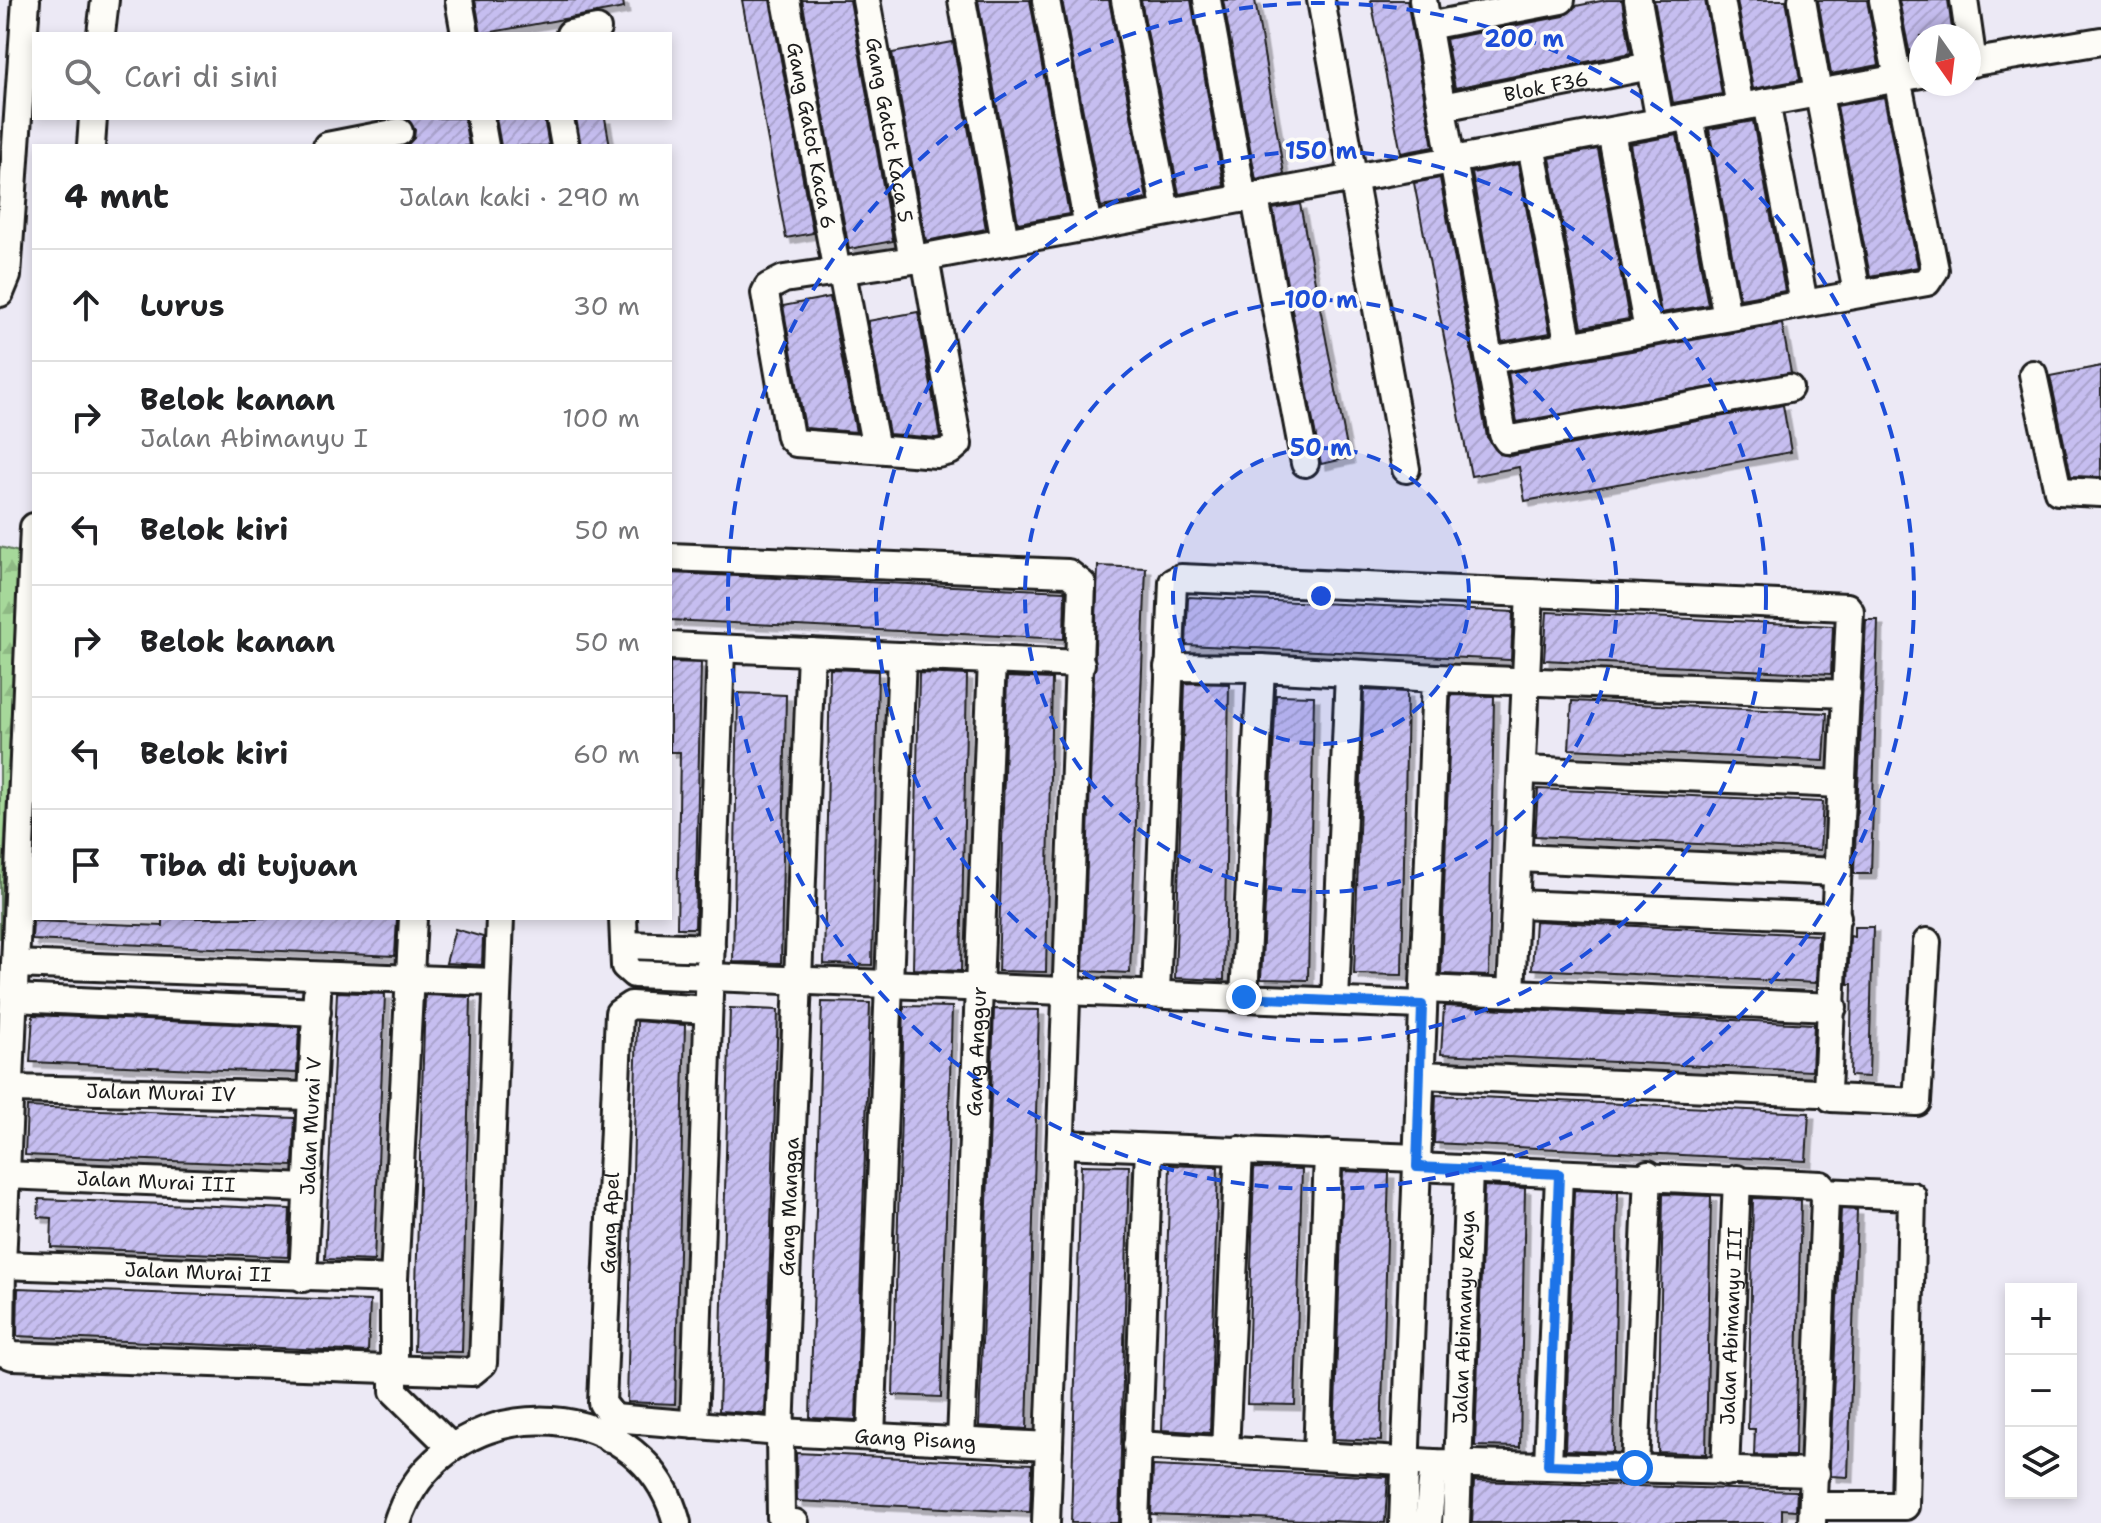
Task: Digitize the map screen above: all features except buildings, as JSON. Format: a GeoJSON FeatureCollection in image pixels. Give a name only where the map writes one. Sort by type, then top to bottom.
{"type":"FeatureCollection","features":[{"type":"Feature","properties":{"kind":"street"},"geometry":{"type":"LineString","coordinates":[[0,293],[7,276],[26,0]]}},
{"type":"Feature","properties":{"kind":"street"},"geometry":{"type":"LineString","coordinates":[[101,32],[105,0]]}},
{"type":"Feature","properties":{"kind":"street"},"geometry":{"type":"LineString","coordinates":[[459,0],[465,32]]}},
{"type":"Feature","properties":{"kind":"street","name":"Gang Gatot Kaca 6"},"geometry":{"type":"LineString","coordinates":[[786,0],[876,449]]}},
{"type":"Feature","properties":{"kind":"street","name":"Gang Gatot Kaca 5"},"geometry":{"type":"LineString","coordinates":[[866,0],[957,437],[955,448],[937,454],[876,449]]}},
{"type":"Feature","properties":{"kind":"street"},"geometry":{"type":"LineString","coordinates":[[962,0],[1005,242]]}},
{"type":"Feature","properties":{"kind":"street"},"geometry":{"type":"LineString","coordinates":[[1046,0],[1088,227]]}},
{"type":"Feature","properties":{"kind":"street"},"geometry":{"type":"LineString","coordinates":[[1125,0],[1166,212]]}},
{"type":"Feature","properties":{"kind":"street"},"geometry":{"type":"LineString","coordinates":[[1207,0],[1305,463]]}},
{"type":"Feature","properties":{"kind":"street"},"geometry":{"type":"LineString","coordinates":[[1321,0],[1406,469]]}},
{"type":"Feature","properties":{"kind":"street"},"geometry":{"type":"LineString","coordinates":[[1423,0],[1503,434],[1507,440],[1789,388]]}},
{"type":"Feature","properties":{"kind":"street"},"geometry":{"type":"LineString","coordinates":[[1428,26],[1561,0]]}},
{"type":"Feature","properties":{"kind":"street"},"geometry":{"type":"LineString","coordinates":[[1638,0],[1660,122]]}},
{"type":"Feature","properties":{"kind":"street"},"geometry":{"type":"LineString","coordinates":[[1721,0],[1740,107]]}},
{"type":"Feature","properties":{"kind":"street"},"geometry":{"type":"LineString","coordinates":[[1802,0],[1857,293]]}},
{"type":"Feature","properties":{"kind":"street"},"geometry":{"type":"LineString","coordinates":[[1490,360],[1927,282],[1934,277],[1906,82],[1883,0]]}},
{"type":"Feature","properties":{"kind":"street"},"geometry":{"type":"LineString","coordinates":[[1964,0],[1967,24]]}},
{"type":"Feature","properties":{"kind":"street"},"geometry":{"type":"LineString","coordinates":[[581,32],[597,29]]}},
{"type":"Feature","properties":{"kind":"street"},"geometry":{"type":"LineString","coordinates":[[1981,61],[2101,41]]}},
{"type":"Feature","properties":{"kind":"street","name":"Blok F36"},"geometry":{"type":"LineString","coordinates":[[1442,107],[1650,66]]}},
{"type":"Feature","properties":{"kind":"street"},"geometry":{"type":"LineString","coordinates":[[876,449],[804,445],[790,437],[765,293],[768,287],[784,279],[919,259],[1166,212],[1453,165],[1766,102],[1820,99],[1906,82]]}},
{"type":"Feature","properties":{"kind":"street"},"geometry":{"type":"LineString","coordinates":[[1766,102],[1804,303]]}},
{"type":"Feature","properties":{"kind":"street"},"geometry":{"type":"LineString","coordinates":[[91,144],[93,120]]}},
{"type":"Feature","properties":{"kind":"street"},"geometry":{"type":"LineString","coordinates":[[480,120],[485,144]]}},
{"type":"Feature","properties":{"kind":"street"},"geometry":{"type":"LineString","coordinates":[[560,120],[565,144]]}},
{"type":"Feature","properties":{"kind":"street"},"geometry":{"type":"LineString","coordinates":[[1692,127],[1727,317]]}},
{"type":"Feature","properties":{"kind":"street"},"geometry":{"type":"LineString","coordinates":[[337,144],[399,132]]}},
{"type":"Feature","properties":{"kind":"street"},"geometry":{"type":"LineString","coordinates":[[1613,142],[1648,331]]}},
{"type":"Feature","properties":{"kind":"street"},"geometry":{"type":"LineString","coordinates":[[1533,156],[1569,346]]}},
{"type":"Feature","properties":{"kind":"street"},"geometry":{"type":"LineString","coordinates":[[2033,374],[2058,491],[2101,493]]}},
{"type":"Feature","properties":{"kind":"street"},"geometry":{"type":"LineString","coordinates":[[672,557],[1074,574],[1082,584],[1046,1523]]}},
{"type":"Feature","properties":{"kind":"street"},"geometry":{"type":"LineString","coordinates":[[1156,993],[1172,589],[1173,582],[1181,578],[1843,604],[1850,611],[1827,1090],[1831,1098],[1917,1102],[1927,942]]}},
{"type":"Feature","properties":{"kind":"street"},"geometry":{"type":"LineString","coordinates":[[1511,992],[1530,593]]}},
{"type":"Feature","properties":{"kind":"street"},"geometry":{"type":"LineString","coordinates":[[32,606],[26,875],[15,964],[2,1265],[1,1341],[5,1353],[13,1356],[472,1372],[483,1363],[500,920]]}},
{"type":"Feature","properties":{"kind":"street"},"geometry":{"type":"LineString","coordinates":[[672,646],[1081,664]]}},
{"type":"Feature","properties":{"kind":"street"},"geometry":{"type":"LineString","coordinates":[[694,1425],[721,650]]}},
{"type":"Feature","properties":{"kind":"street","name":"Gang Mangga"},"geometry":{"type":"LineString","coordinates":[[780,1432],[811,652]]}},
{"type":"Feature","properties":{"kind":"street"},"geometry":{"type":"LineString","coordinates":[[871,1437],[902,656]]}},
{"type":"Feature","properties":{"kind":"street","name":"Gang Anggur"},"geometry":{"type":"LineString","coordinates":[[961,1441],[992,660]]}},
{"type":"Feature","properties":{"kind":"street"},"geometry":{"type":"LineString","coordinates":[[1168,667],[1261,668],[1847,694]]}},
{"type":"Feature","properties":{"kind":"street"},"geometry":{"type":"LineString","coordinates":[[1244,997],[1261,668]]}},
{"type":"Feature","properties":{"kind":"street"},"geometry":{"type":"LineString","coordinates":[[1335,1001],[1349,673]]}},
{"type":"Feature","properties":{"kind":"street"},"geometry":{"type":"LineString","coordinates":[[1403,1523],[1436,678]]}},
{"type":"Feature","properties":{"kind":"street"},"geometry":{"type":"LineString","coordinates":[[1523,770],[1841,784]]}},
{"type":"Feature","properties":{"kind":"street"},"geometry":{"type":"LineString","coordinates":[[1518,858],[1838,872]]}},
{"type":"Feature","properties":{"kind":"street"},"geometry":{"type":"LineString","coordinates":[[1516,904],[1837,917]]}},
{"type":"Feature","properties":{"kind":"street"},"geometry":{"type":"LineString","coordinates":[[413,920],[394,1279],[394,1391],[451,1447]]}},
{"type":"Feature","properties":{"kind":"street"},"geometry":{"type":"LineString","coordinates":[[623,920],[625,966],[634,974],[888,985],[1066,988],[1335,1001],[1511,992],[1833,1007]]}},
{"type":"Feature","properties":{"kind":"street"},"geometry":{"type":"LineString","coordinates":[[626,945],[711,948]]}},
{"type":"Feature","properties":{"kind":"street"},"geometry":{"type":"LineString","coordinates":[[15,964],[497,982]]}},
{"type":"Feature","properties":{"kind":"street","name":"Jalan Murai V"},"geometry":{"type":"LineString","coordinates":[[303,1278],[317,976]]}},
{"type":"Feature","properties":{"kind":"street"},"geometry":{"type":"LineString","coordinates":[[14,998],[317,1012]]}},
{"type":"Feature","properties":{"kind":"street","name":"Gang Apel"},"geometry":{"type":"LineString","coordinates":[[612,1428],[602,1403],[619,1013],[631,1005],[708,1010]]}},
{"type":"Feature","properties":{"kind":"street"},"geometry":{"type":"LineString","coordinates":[[1422,1075],[1819,1093],[1827,1090]]}},
{"type":"Feature","properties":{"kind":"street","name":"Jalan Murai IV"},"geometry":{"type":"LineString","coordinates":[[11,1089],[312,1096]]}},
{"type":"Feature","properties":{"kind":"street"},"geometry":{"type":"LineString","coordinates":[[1061,1144],[1328,1154],[1469,1170],[1648,1174],[1817,1183],[1823,1192],[1816,1473],[1812,1514],[1905,1506],[1912,1196],[1823,1192]]}},
{"type":"Feature","properties":{"kind":"street"},"geometry":{"type":"LineString","coordinates":[[1135,1523],[1149,1148]]}},
{"type":"Feature","properties":{"kind":"street"},"geometry":{"type":"LineString","coordinates":[[1225,1450],[1239,1150]]}},
{"type":"Feature","properties":{"kind":"street"},"geometry":{"type":"LineString","coordinates":[[1317,1455],[1328,1154]]}},
{"type":"Feature","properties":{"kind":"street","name":"Jalan Abimanyu Raya"},"geometry":{"type":"LineString","coordinates":[[1445,1463],[1469,1170]]}},
{"type":"Feature","properties":{"kind":"street"},"geometry":{"type":"LineString","coordinates":[[1548,1465],[1559,1174]]}},
{"type":"Feature","properties":{"kind":"street"},"geometry":{"type":"LineString","coordinates":[[1635,1468],[1648,1174]]}},
{"type":"Feature","properties":{"kind":"street","name":"Jalan Murai III"},"geometry":{"type":"LineString","coordinates":[[6,1175],[307,1188]]}},
{"type":"Feature","properties":{"kind":"street","name":"Jalan Abimanyu III"},"geometry":{"type":"LineString","coordinates":[[1725,1472],[1737,1179]]}},
{"type":"Feature","properties":{"kind":"street","name":"Jalan Murai II"},"geometry":{"type":"LineString","coordinates":[[2,1265],[394,1279]]}},
{"type":"Feature","properties":{"kind":"street"},"geometry":{"type":"LineString","coordinates":[[397,1523],[421,1476],[451,1447],[488,1428],[529,1419],[612,1428],[656,1479],[677,1523]]}},
{"type":"Feature","properties":{"kind":"street","name":"Gang Pisang"},"geometry":{"type":"LineString","coordinates":[[612,1428],[694,1425],[1049,1446]]}},
{"type":"Feature","properties":{"kind":"street"},"geometry":{"type":"LineString","coordinates":[[780,1432],[781,1518],[785,1523],[795,1523]]}},
{"type":"Feature","properties":{"kind":"street"},"geometry":{"type":"LineString","coordinates":[[1137,1445],[1445,1463],[1816,1473]]}},
{"type":"Feature","properties":{"kind":"street"},"geometry":{"type":"LineString","coordinates":[[1428,1523],[1445,1463]]}},
{"type":"Feature","properties":{"kind":"street"},"geometry":{"type":"LineString","coordinates":[[1445,1463],[1456,1523]]}},
{"type":"Feature","properties":{"kind":"green space"},"geometry":{"type":"Polygon","coordinates":[[[0,547],[19,552],[0,939],[0,547]]]}},
{"type":"Feature","properties":{"kind":"route"},"geometry":{"type":"LineString","coordinates":[[1244,997],[1422,1005],[1417,1167],[1559,1174],[1548,1465],[1635,1468]]}}]}
